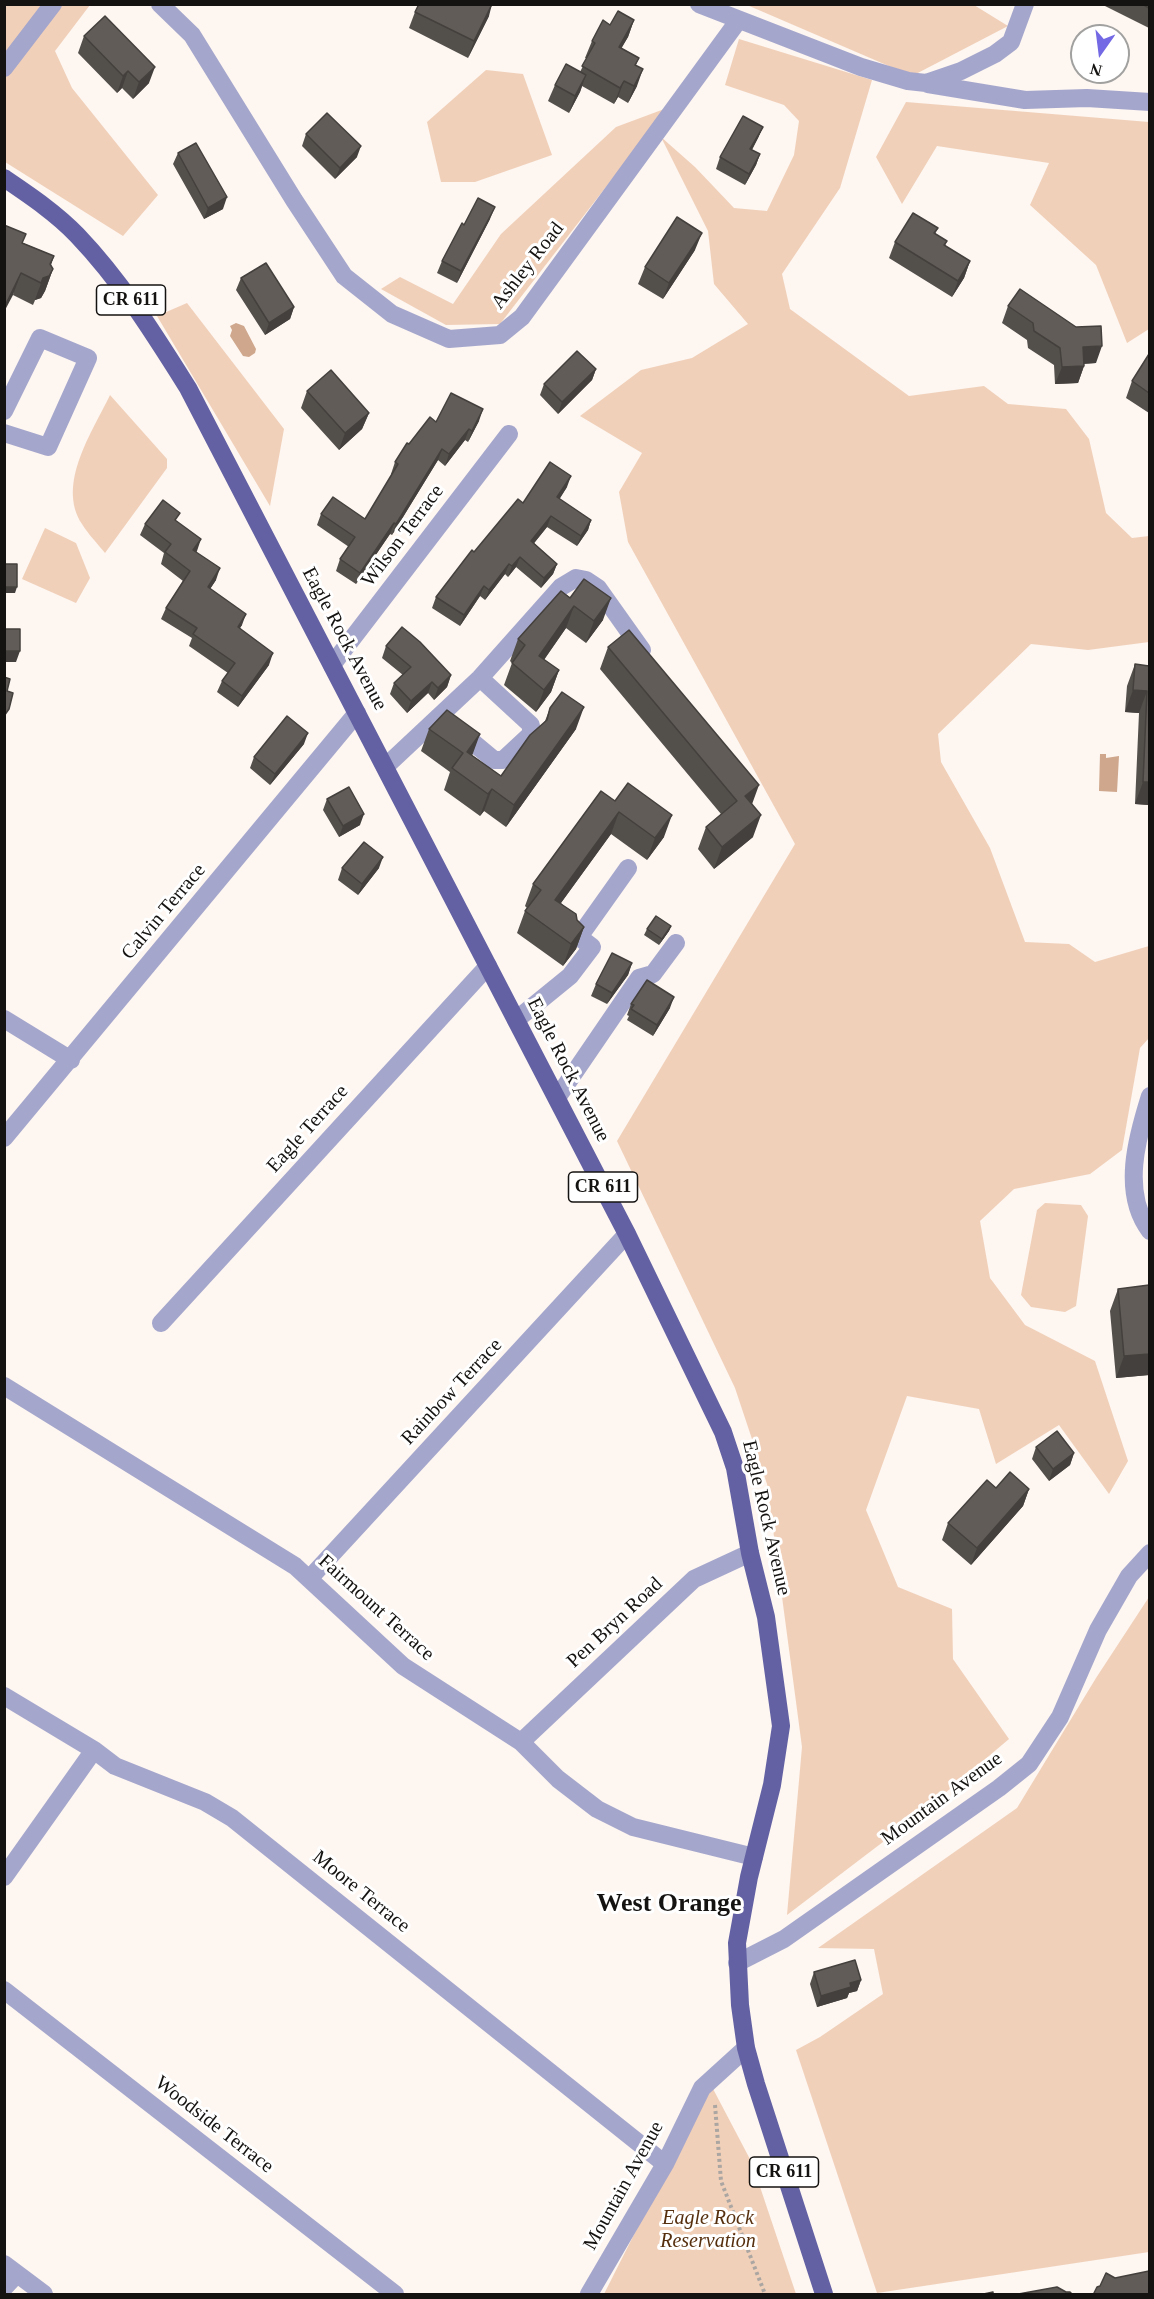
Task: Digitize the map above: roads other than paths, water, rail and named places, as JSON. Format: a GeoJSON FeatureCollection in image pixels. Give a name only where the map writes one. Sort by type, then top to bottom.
{"type":"FeatureCollection","features":[{"type":"Feature","properties":{"kind":"main road","name":"Eagle Rock Avenue"},"geometry":{"type":"LineString","coordinates":[[4,178],[43,205],[76,234],[132,301],[188,388],[627,1234],[723,1432],[735,1468],[750,1553],[766,1617],[781,1726],[772,1785],[739,1928],[737,1963],[740,2005],[746,2048],[756,2084],[824,2295]]}},
{"type":"Feature","properties":{"kind":"street"},"geometry":{"type":"LineString","coordinates":[[4,68],[53,4]]}},
{"type":"Feature","properties":{"kind":"street","name":"Ashley Road"},"geometry":{"type":"LineString","coordinates":[[160,4],[192,35],[344,276],[392,314],[449,339],[500,335],[522,317],[738,21]]}},
{"type":"Feature","properties":{"kind":"street"},"geometry":{"type":"LineString","coordinates":[[699,4],[861,67],[908,81],[1025,100],[1087,98],[1149,102]]}},
{"type":"Feature","properties":{"kind":"street"},"geometry":{"type":"LineString","coordinates":[[926,83],[961,71],[995,54],[1011,42],[1025,4]]}},
{"type":"Feature","properties":{"kind":"street"},"geometry":{"type":"LineString","coordinates":[[4,411],[40,338],[88,358],[48,447],[4,432]]}},
{"type":"Feature","properties":{"kind":"street","name":"Wilson Terrace"},"geometry":{"type":"LineString","coordinates":[[332,665],[509,434]]}},
{"type":"Feature","properties":{"kind":"street"},"geometry":{"type":"LineString","coordinates":[[385,767],[480,678],[561,587],[576,578],[586,580],[598,588],[655,669]]}},
{"type":"Feature","properties":{"kind":"street"},"geometry":{"type":"LineString","coordinates":[[441,715],[494,760],[503,760],[531,734],[531,725],[480,678]]}},
{"type":"Feature","properties":{"kind":"street","name":"Calvin Terrace"},"geometry":{"type":"LineString","coordinates":[[4,1138],[357,713]]}},
{"type":"Feature","properties":{"kind":"street"},"geometry":{"type":"LineString","coordinates":[[516,1020],[570,976],[592,947],[579,937],[628,868]]}},
{"type":"Feature","properties":{"kind":"street"},"geometry":{"type":"LineString","coordinates":[[557,1098],[639,978],[653,974],[676,943]]}},
{"type":"Feature","properties":{"kind":"street","name":"Eagle Terrace"},"geometry":{"type":"LineString","coordinates":[[161,1323],[488,966]]}},
{"type":"Feature","properties":{"kind":"street"},"geometry":{"type":"LineString","coordinates":[[4,1019],[71,1059]]}},
{"type":"Feature","properties":{"kind":"street"},"geometry":{"type":"LineString","coordinates":[[1149,1096],[1132,1171],[1141,1220],[1149,1231]]}},
{"type":"Feature","properties":{"kind":"street","name":"Rainbow Terrace"},"geometry":{"type":"LineString","coordinates":[[309,1579],[627,1234]]}},
{"type":"Feature","properties":{"kind":"street","name":"Fairmount Terrace"},"geometry":{"type":"LineString","coordinates":[[4,1386],[295,1566],[403,1666],[521,1742],[558,1779],[597,1809],[633,1827],[754,1857]]}},
{"type":"Feature","properties":{"kind":"street","name":"Pen Bryn Road"},"geometry":{"type":"LineString","coordinates":[[521,1742],[694,1579],[750,1553]]}},
{"type":"Feature","properties":{"kind":"street","name":"Mountain Avenue"},"geometry":{"type":"LineString","coordinates":[[737,1963],[784,1939],[999,1788],[1029,1764],[1060,1717],[1098,1630],[1124,1585],[1149,1553]]}},
{"type":"Feature","properties":{"kind":"street","name":"Moore Terrace"},"geometry":{"type":"LineString","coordinates":[[4,1696],[94,1750],[115,1766],[205,1802],[232,1818],[664,2164]]}},
{"type":"Feature","properties":{"kind":"street"},"geometry":{"type":"LineString","coordinates":[[4,1877],[94,1750]]}},
{"type":"Feature","properties":{"kind":"street","name":"Woodside Terrace"},"geometry":{"type":"LineString","coordinates":[[4,1990],[395,2295]]}},
{"type":"Feature","properties":{"kind":"street","name":"Mountain Avenue"},"geometry":{"type":"LineString","coordinates":[[589,2295],[664,2164],[702,2088],[746,2048]]}},
{"type":"Feature","properties":{"kind":"street"},"geometry":{"type":"LineString","coordinates":[[4,2288],[11,2269],[44,2295]]}},
{"type":"Feature","properties":{"kind":"district","name":"West Orange"},"geometry":{"type":"Point","coordinates":[669,1904]}},
{"type":"Feature","properties":{"kind":"park label","name":"Eagle Rock Reservation"},"geometry":{"type":"Point","coordinates":[708,2230]}}]}
